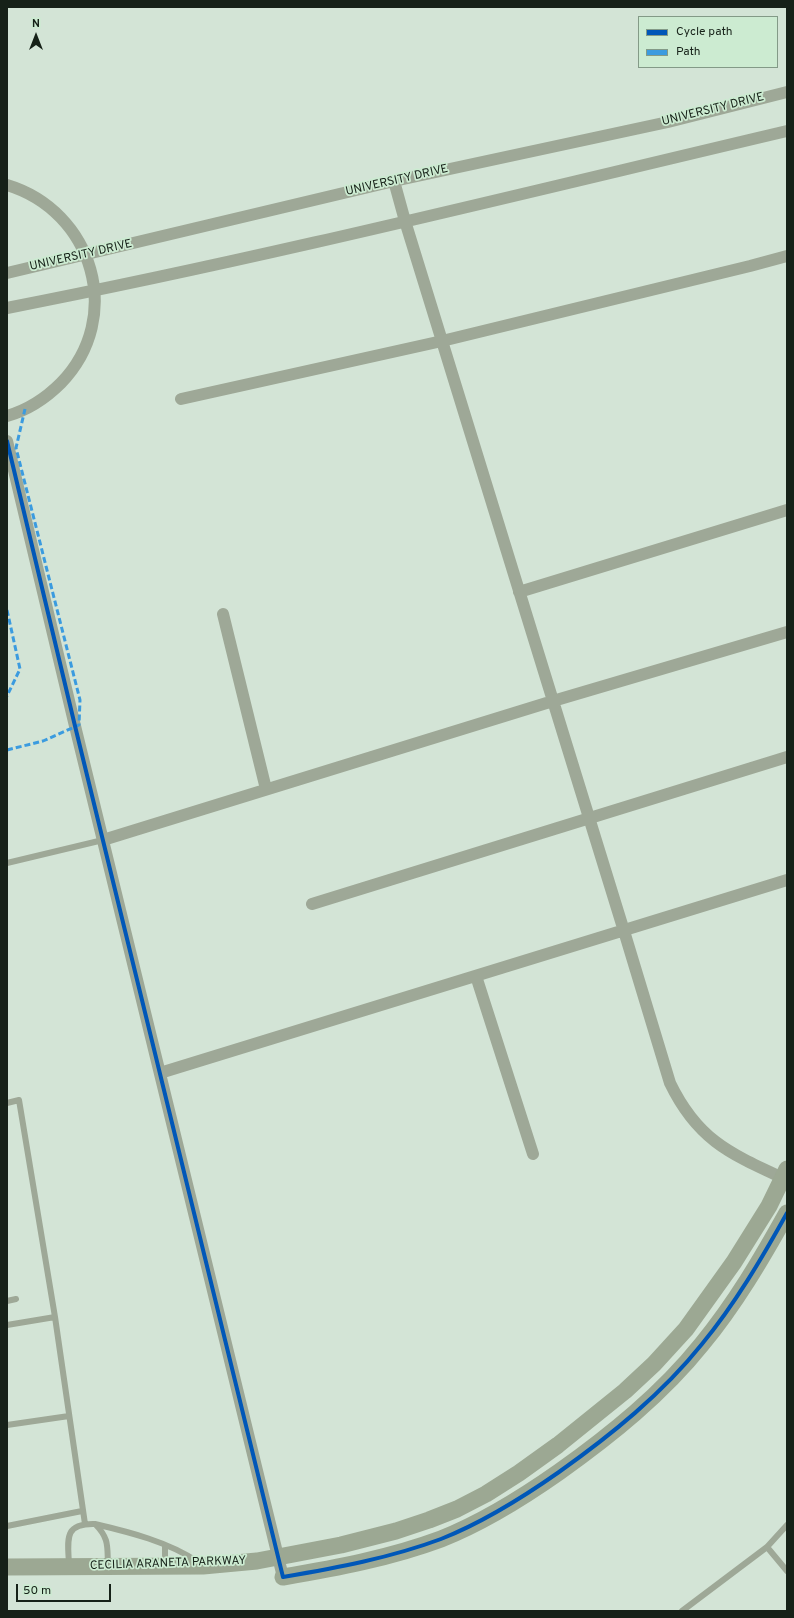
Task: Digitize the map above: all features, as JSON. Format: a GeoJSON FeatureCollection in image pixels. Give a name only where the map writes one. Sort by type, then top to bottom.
{"type":"FeatureCollection","features":[{"type":"Feature","properties":{"kind":"street","name":"UNIVERSITY DRIVE"},"geometry":{"type":"LineString","coordinates":[[7,273],[394,181],[668,122],[787,92]]}},
{"type":"Feature","properties":{"kind":"street"},"geometry":{"type":"LineString","coordinates":[[7,308],[94,291],[405,221],[787,131]]}},
{"type":"Feature","properties":{"kind":"street"},"geometry":{"type":"LineString","coordinates":[[394,181],[670,1083],[678,1100],[689,1116],[702,1131],[719,1145],[737,1156],[786,1176]]}},
{"type":"Feature","properties":{"kind":"street"},"geometry":{"type":"LineString","coordinates":[[7,185],[20,189],[41,200],[60,216],[75,234],[86,255],[92,273],[94,291],[93,320],[85,348],[70,373],[50,394],[25,409],[7,416]]}},
{"type":"Feature","properties":{"kind":"street"},"geometry":{"type":"LineString","coordinates":[[181,399],[442,341],[787,256]]}},
{"type":"Feature","properties":{"kind":"street"},"geometry":{"type":"LineString","coordinates":[[7,441],[283,1577],[354,1564],[440,1540],[465,1529],[514,1502],[588,1451],[620,1426],[652,1397],[682,1368],[702,1345],[755,1268],[787,1213]]}},
{"type":"Feature","properties":{"kind":"street"},"geometry":{"type":"LineString","coordinates":[[519,592],[787,510]]}},
{"type":"Feature","properties":{"kind":"street"},"geometry":{"type":"LineString","coordinates":[[223,614],[266,789]]}},
{"type":"Feature","properties":{"kind":"street"},"geometry":{"type":"LineString","coordinates":[[103,840],[553,701],[787,632]]}},
{"type":"Feature","properties":{"kind":"street"},"geometry":{"type":"LineString","coordinates":[[312,904],[787,757]]}},
{"type":"Feature","properties":{"kind":"street"},"geometry":{"type":"LineString","coordinates":[[160,1073],[787,880]]}},
{"type":"Feature","properties":{"kind":"street"},"geometry":{"type":"LineString","coordinates":[[476,976],[533,1154]]}},
{"type":"Feature","properties":{"kind":"street","name":"CECILIA ARANETA PARKWAY"},"geometry":{"type":"LineString","coordinates":[[7,1567],[164,1567],[228,1565],[278,1558],[396,1531],[436,1518],[457,1509],[486,1494],[519,1473],[558,1445],[625,1392],[654,1364],[686,1329],[734,1262],[786,1176]]}},
{"type":"Feature","properties":{"kind":"street","name":"CECILIA ARANETA PARKWAY"},"geometry":{"type":"LineString","coordinates":[[769,1206],[787,1195]]}},
{"type":"Feature","properties":{"kind":"lane"},"geometry":{"type":"LineString","coordinates":[[7,863],[103,840]]}},
{"type":"Feature","properties":{"kind":"lane"},"geometry":{"type":"LineString","coordinates":[[7,1103],[19,1100],[55,1317],[84,1524]]}},
{"type":"Feature","properties":{"kind":"lane"},"geometry":{"type":"LineString","coordinates":[[7,1301],[16,1299]]}},
{"type":"Feature","properties":{"kind":"lane"},"geometry":{"type":"LineString","coordinates":[[7,1325],[55,1317]]}},
{"type":"Feature","properties":{"kind":"lane"},"geometry":{"type":"LineString","coordinates":[[7,1425],[69,1416]]}},
{"type":"Feature","properties":{"kind":"lane"},"geometry":{"type":"LineString","coordinates":[[7,1526],[82,1511]]}},
{"type":"Feature","properties":{"kind":"lane"},"geometry":{"type":"LineString","coordinates":[[69,1567],[68,1546],[70,1533],[76,1527],[84,1524],[95,1524],[126,1531],[186,1554],[203,1566]]}},
{"type":"Feature","properties":{"kind":"lane"},"geometry":{"type":"LineString","coordinates":[[95,1524],[104,1533],[107,1544],[108,1567]]}},
{"type":"Feature","properties":{"kind":"lane"},"geometry":{"type":"LineString","coordinates":[[682,1611],[767,1547],[787,1525]]}},
{"type":"Feature","properties":{"kind":"lane"},"geometry":{"type":"LineString","coordinates":[[164,1545],[164,1567]]}},
{"type":"Feature","properties":{"kind":"lane"},"geometry":{"type":"LineString","coordinates":[[767,1547],[787,1571]]}},
{"type":"Feature","properties":{"kind":"marked path"},"geometry":{"type":"LineString","coordinates":[[7,750],[43,741],[79,725],[80,700],[16,448],[25,409]]}},
{"type":"Feature","properties":{"kind":"marked path"},"geometry":{"type":"LineString","coordinates":[[7,610],[20,669],[7,696]]}},
{"type":"Feature","properties":{"kind":"cycle path"},"geometry":{"type":"LineString","coordinates":[[7,441],[75,726],[283,1577],[383,1557],[441,1539],[502,1509],[559,1472],[635,1413],[687,1362],[714,1329],[737,1297],[787,1213]]}}]}
